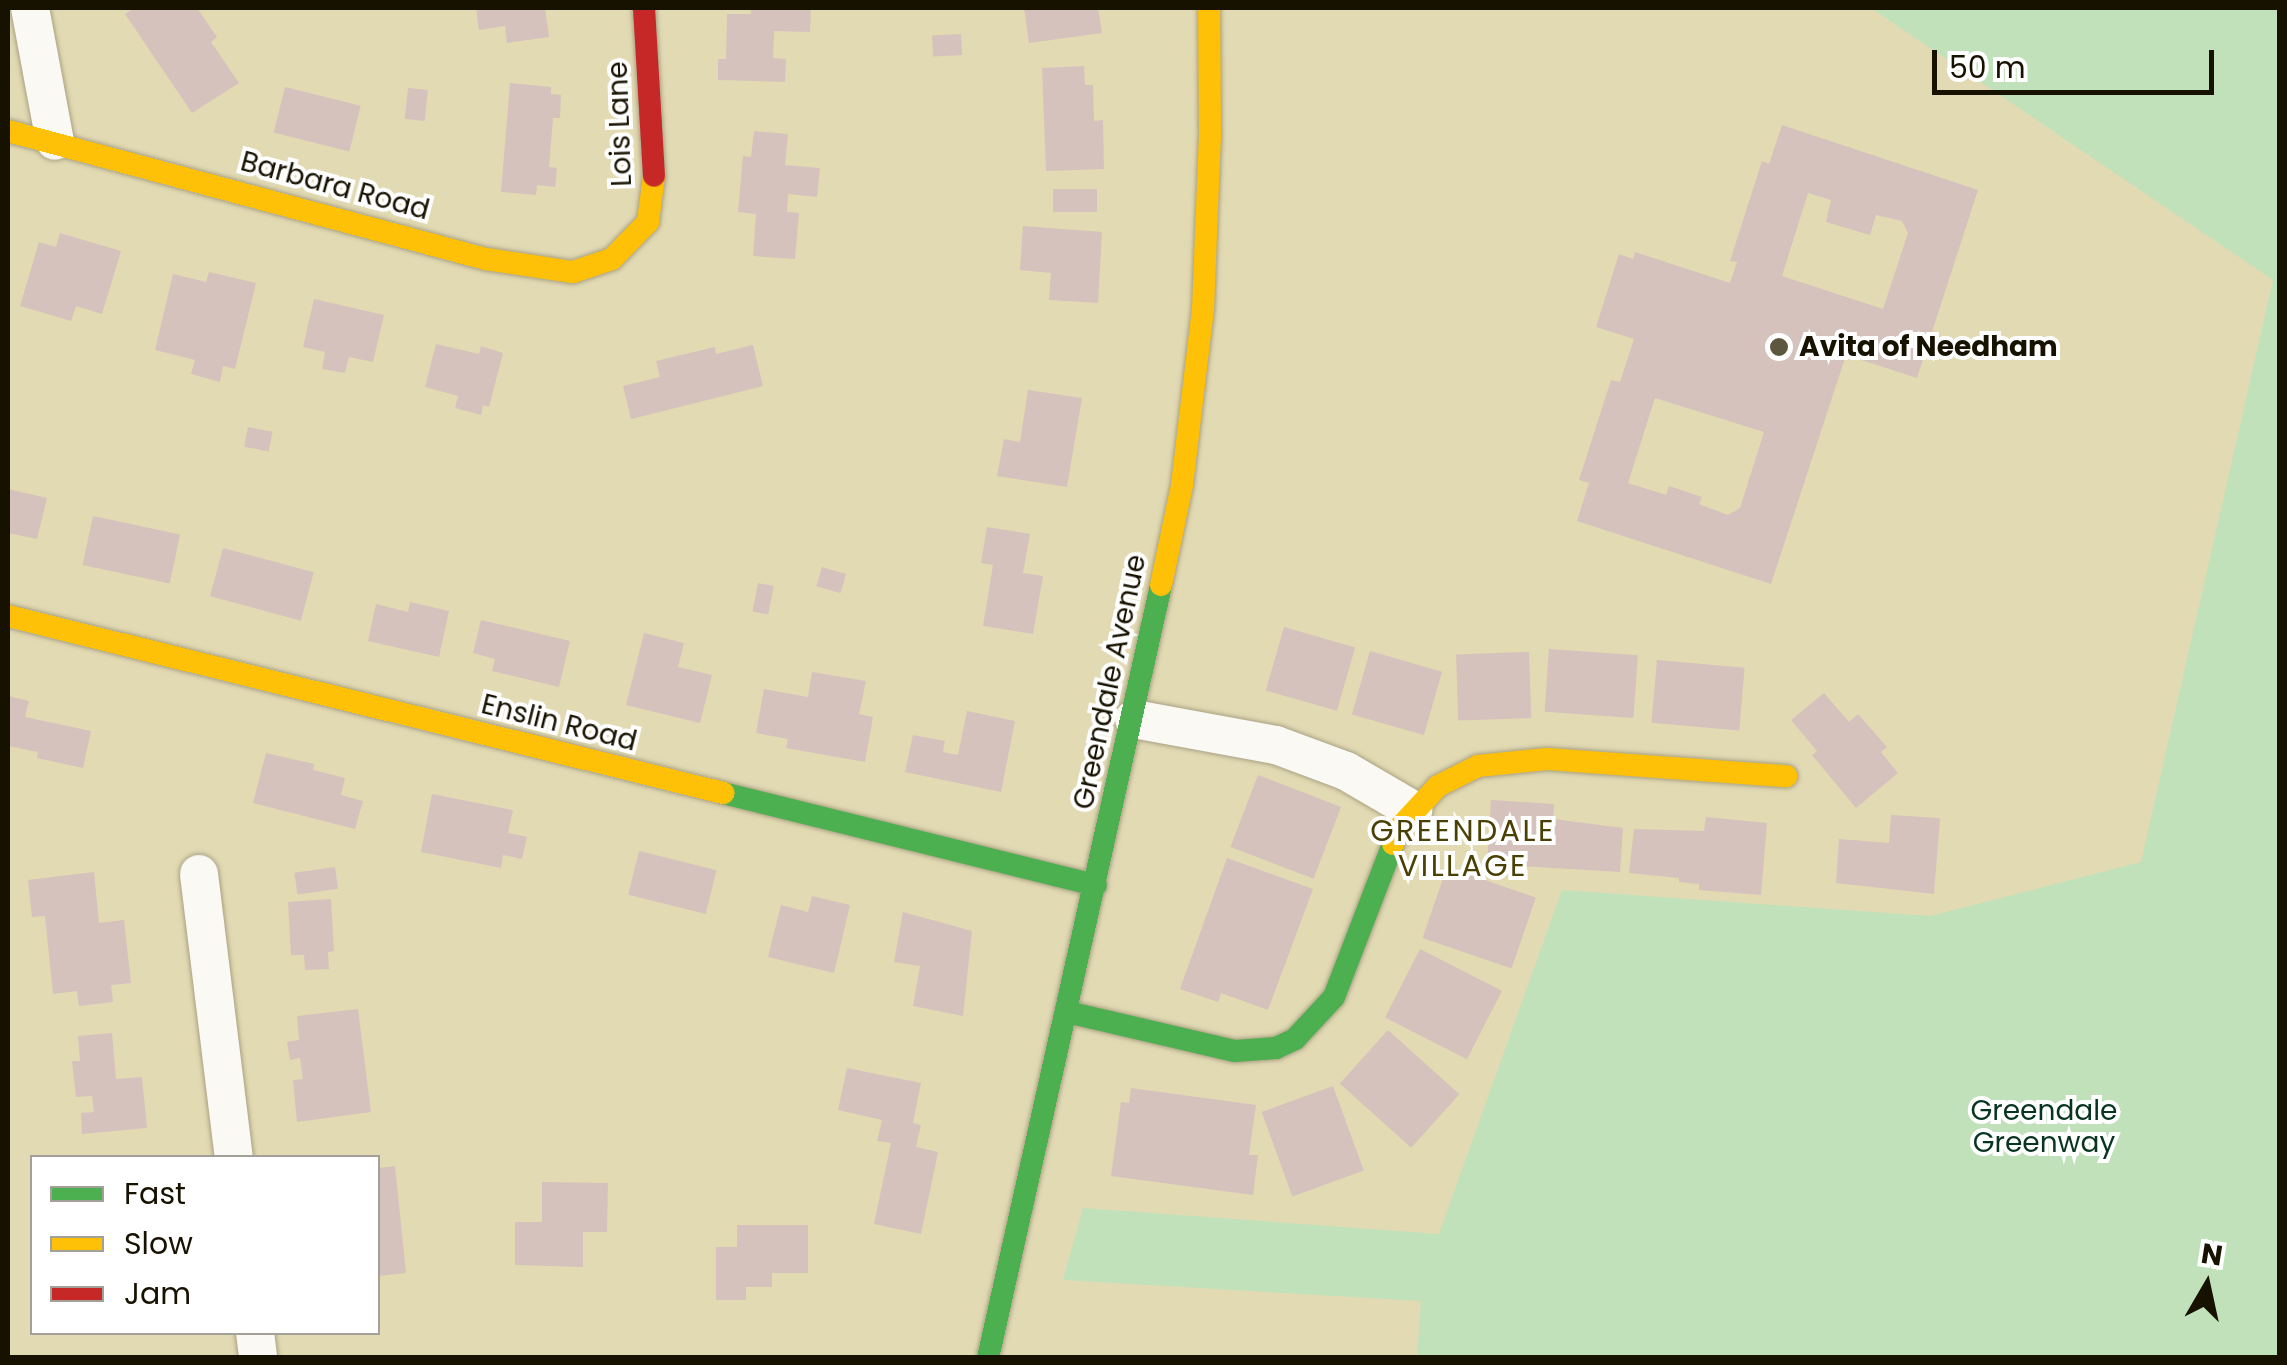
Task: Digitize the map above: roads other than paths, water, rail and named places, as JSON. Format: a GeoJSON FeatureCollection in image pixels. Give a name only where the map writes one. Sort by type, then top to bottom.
{"type":"FeatureCollection","features":[{"type":"Feature","properties":{"kind":"street"},"geometry":{"type":"LineString","coordinates":[[30,8],[55,141]]}},
{"type":"Feature","properties":{"kind":"street","name":"Lois Lane"},"geometry":{"type":"LineString","coordinates":[[637,233],[648,222],[655,185],[644,8]]}},
{"type":"Feature","properties":{"kind":"street","name":"Greendale Avenue"},"geometry":{"type":"LineString","coordinates":[[988,1358],[1134,719],[1182,485],[1198,368],[1209,170],[1209,8]]}},
{"type":"Feature","properties":{"kind":"street","name":"Barbara Road"},"geometry":{"type":"LineString","coordinates":[[8,131],[486,259],[573,272],[612,259],[637,233]]}},
{"type":"Feature","properties":{"kind":"street","name":"Enslin Road"},"geometry":{"type":"LineString","coordinates":[[8,616],[1096,886]]}},
{"type":"Feature","properties":{"kind":"street"},"geometry":{"type":"LineString","coordinates":[[1134,719],[1276,745],[1346,771],[1413,810]]}},
{"type":"Feature","properties":{"kind":"street"},"geometry":{"type":"LineString","coordinates":[[1067,1012],[1235,1050],[1276,1048],[1295,1039],[1334,997],[1384,862],[1413,810],[1458,774],[1501,760],[1548,759],[1786,776]]}},
{"type":"Feature","properties":{"kind":"street"},"geometry":{"type":"LineString","coordinates":[[199,874],[234,1155]]}},
{"type":"Feature","properties":{"kind":"place","name":"Avita of Needham"},"geometry":{"type":"Point","coordinates":[1779,347]}},
{"type":"Feature","properties":{"kind":"district","name":"GREENDALE VILLAGE"},"geometry":{"type":"Point","coordinates":[1463,848]}},
{"type":"Feature","properties":{"kind":"park label","name":"Greendale Greenway"},"geometry":{"type":"Point","coordinates":[2044,1127]}}]}
